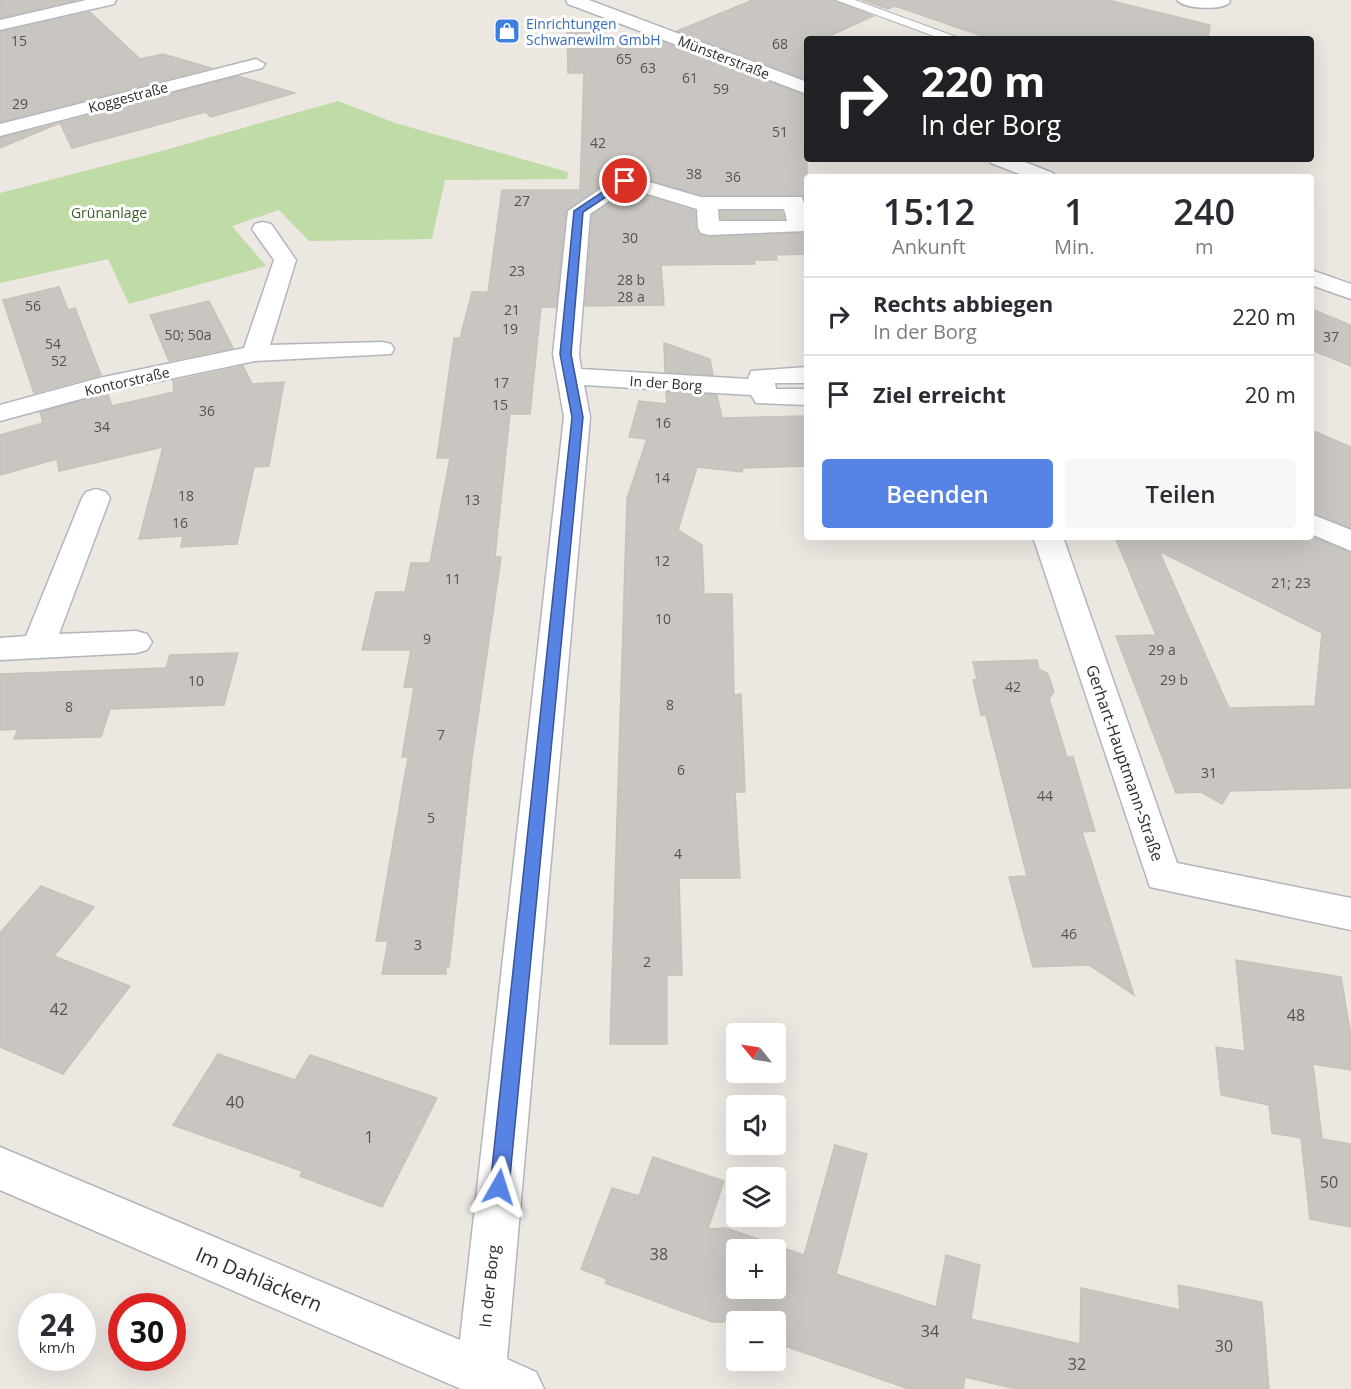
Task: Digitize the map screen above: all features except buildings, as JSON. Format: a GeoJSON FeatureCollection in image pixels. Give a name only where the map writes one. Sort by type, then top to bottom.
{"type":"FeatureCollection","features":[{"type":"Feature","properties":{"kind":"street"},"geometry":{"type":"LineString","coordinates":[[5,19],[108,0]]}},
{"type":"Feature","properties":{"kind":"street","name":"Münsterstraße"},"geometry":{"type":"LineString","coordinates":[[574,0],[804,87]]}},
{"type":"Feature","properties":{"kind":"street"},"geometry":{"type":"LineString","coordinates":[[1185,0],[1222,2]]}},
{"type":"Feature","properties":{"kind":"street","name":"Koggestraße"},"geometry":{"type":"LineString","coordinates":[[0,130],[256,64]]}},
{"type":"Feature","properties":{"kind":"street"},"geometry":{"type":"LineString","coordinates":[[1006,162],[1038,174]]}},
{"type":"Feature","properties":{"kind":"street","name":"In der Borg"},"geometry":{"type":"LineString","coordinates":[[500,1381],[577,417],[566,354],[579,211],[625,181],[707,204]]}},
{"type":"Feature","properties":{"kind":"street"},"geometry":{"type":"LineString","coordinates":[[255,353],[285,260],[263,229]]}},
{"type":"Feature","properties":{"kind":"street"},"geometry":{"type":"LineString","coordinates":[[1314,278],[1351,292]]}},
{"type":"Feature","properties":{"kind":"street","name":"Kontorstraße"},"geometry":{"type":"LineString","coordinates":[[0,413],[99,386],[255,353],[382,349]]}},
{"type":"Feature","properties":{"kind":"street"},"geometry":{"type":"LineString","coordinates":[[763,387],[760,376],[804,375]]}},
{"type":"Feature","properties":{"kind":"street","name":"In der Borg"},"geometry":{"type":"LineString","coordinates":[[570,376],[725,387],[763,387],[765,397],[804,397]]}},
{"type":"Feature","properties":{"kind":"street"},"geometry":{"type":"LineString","coordinates":[[38,646],[96,498]]}},
{"type":"Feature","properties":{"kind":"street"},"geometry":{"type":"LineString","coordinates":[[1314,524],[1351,542]]}},
{"type":"Feature","properties":{"kind":"street","name":"Gerhart-Hauptmann-Straße"},"geometry":{"type":"LineString","coordinates":[[1049,540],[1163,876],[1351,914]]}},
{"type":"Feature","properties":{"kind":"street"},"geometry":{"type":"LineString","coordinates":[[0,649],[136,642]]}},
{"type":"Feature","properties":{"kind":"street","name":"Im Dahläckern"},"geometry":{"type":"LineString","coordinates":[[0,1168],[500,1381]]}},
{"type":"Feature","properties":{"kind":"lane"},"geometry":{"type":"LineString","coordinates":[[842,0],[947,36]]}},
{"type":"Feature","properties":{"kind":"green space","name":"Grünanlage"},"geometry":{"type":"Polygon","coordinates":[[[338,101],[395,123],[568,172],[567,179],[445,180],[432,239],[309,241],[279,210],[232,226],[266,266],[129,304],[108,259],[0,283],[0,193],[158,152],[338,101]]]}},
{"type":"Feature","properties":{"kind":"place","name":"Einrichtungen Schwanewilm GmbH"},"geometry":{"type":"Point","coordinates":[507,31]}},
{"type":"Feature","properties":{"kind":"route"},"geometry":{"type":"LineString","coordinates":[[499,1187],[577,417],[566,354],[579,211],[625,181]]}}]}
